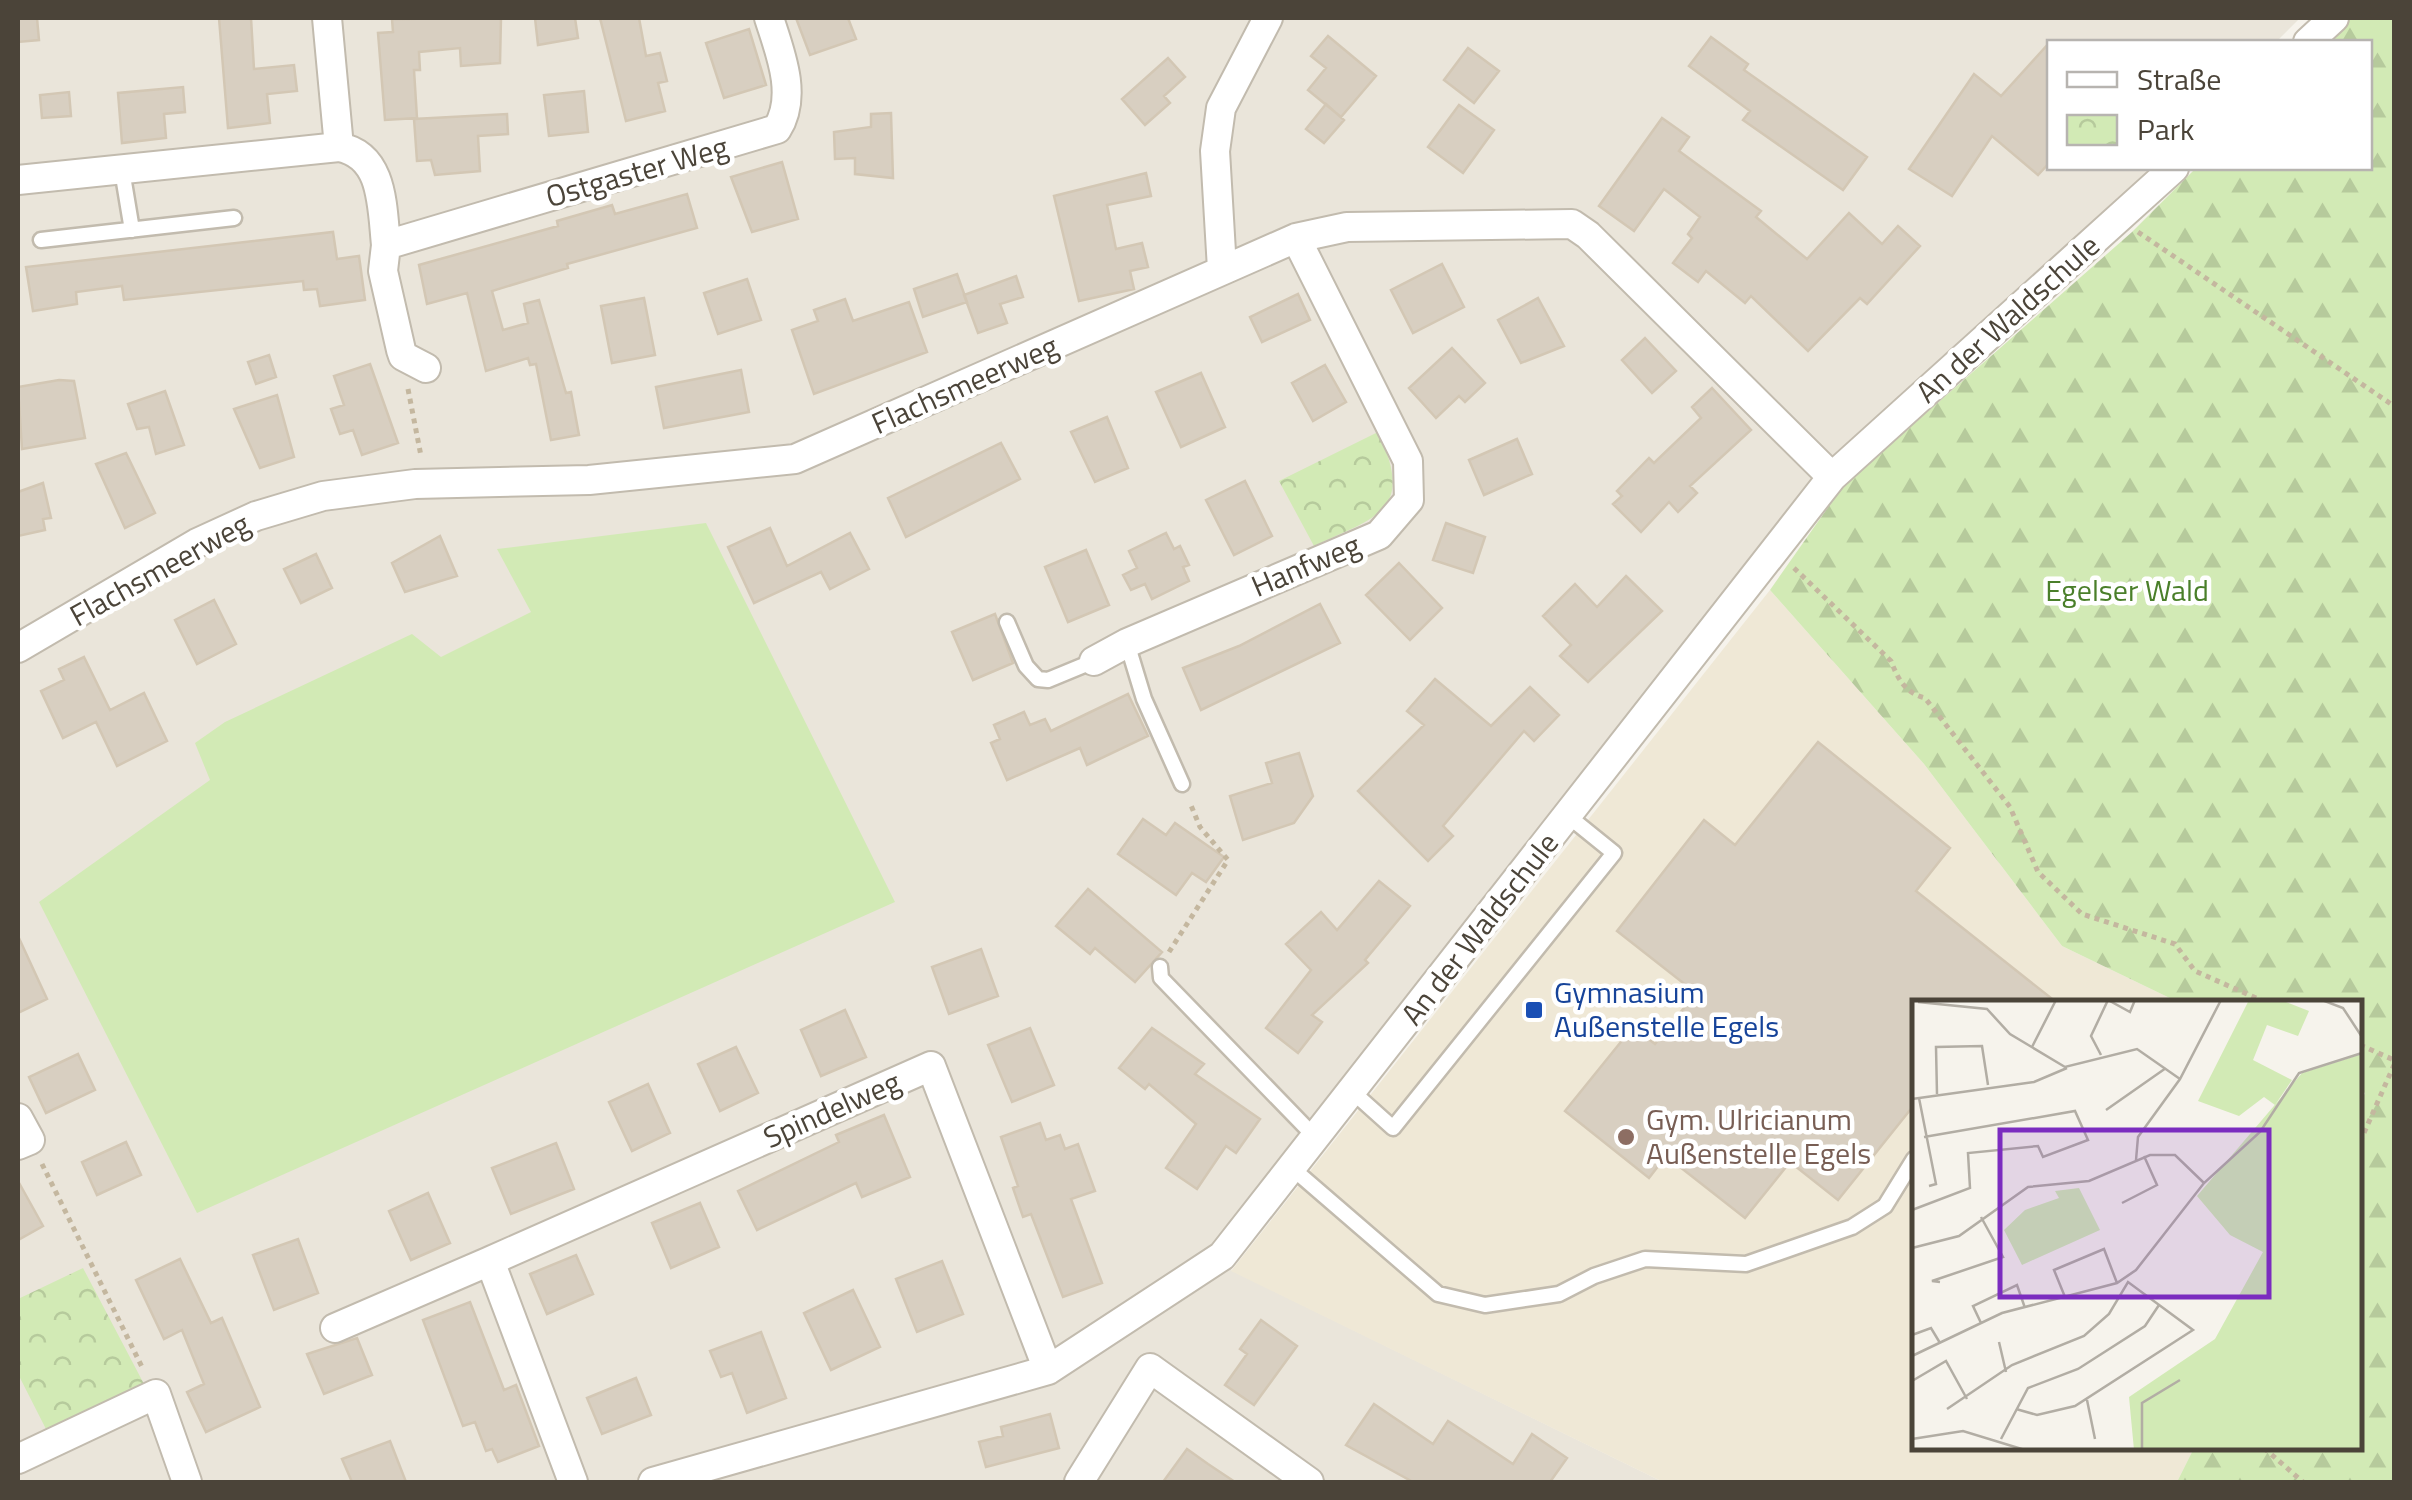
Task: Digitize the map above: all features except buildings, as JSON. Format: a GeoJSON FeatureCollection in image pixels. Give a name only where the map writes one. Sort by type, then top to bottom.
{"type":"FeatureCollection","features":[{"type":"Feature","properties":{"kind":"street"},"geometry":{"type":"LineString","coordinates":[[326,18],[339,147]]}},
{"type":"Feature","properties":{"kind":"street","name":"Ostgaster Weg"},"geometry":{"type":"LineString","coordinates":[[386,244],[777,128],[786,115],[788,95],[769,18]]}},
{"type":"Feature","properties":{"kind":"street"},"geometry":{"type":"LineString","coordinates":[[1222,269],[1215,151],[1221,108],[1268,18]]}},
{"type":"Feature","properties":{"kind":"street"},"geometry":{"type":"LineString","coordinates":[[2310,40],[2334,18]]}},
{"type":"Feature","properties":{"kind":"street"},"geometry":{"type":"LineString","coordinates":[[18,180],[339,147],[356,150],[371,166],[381,198],[386,244],[384,271],[401,350],[403,356],[426,368]]}},
{"type":"Feature","properties":{"kind":"street","name":"An der Waldschule"},"geometry":{"type":"LineString","coordinates":[[653,1482],[1048,1370],[1222,1256],[1778,552],[1832,477],[2172,170]]}},
{"type":"Feature","properties":{"kind":"street","name":"Flachsmeerweg"},"geometry":{"type":"LineString","coordinates":[[18,648],[197,543],[256,516],[324,496],[426,484],[589,480],[795,459],[1222,269],[1296,238],[1347,226],[1572,224],[1627,273],[1832,477]]}},
{"type":"Feature","properties":{"kind":"street","name":"Hanfweg"},"geometry":{"type":"LineString","coordinates":[[1094,661],[1126,643],[1378,535],[1408,500],[1408,462],[1296,238]]}},
{"type":"Feature","properties":{"kind":"street","name":"Spindelweg"},"geometry":{"type":"LineString","coordinates":[[335,1328],[931,1066],[1048,1370]]}},
{"type":"Feature","properties":{"kind":"street"},"geometry":{"type":"LineString","coordinates":[[490,1262],[573,1482]]}},
{"type":"Feature","properties":{"kind":"street"},"geometry":{"type":"LineString","coordinates":[[1079,1482],[1150,1368],[1308,1482]]}},
{"type":"Feature","properties":{"kind":"street"},"geometry":{"type":"LineString","coordinates":[[18,1460],[156,1394],[188,1482]]}},
{"type":"Feature","properties":{"kind":"lane"},"geometry":{"type":"LineString","coordinates":[[122,170],[132,230]]}},
{"type":"Feature","properties":{"kind":"lane"},"geometry":{"type":"LineString","coordinates":[[42,240],[234,218]]}},
{"type":"Feature","properties":{"kind":"lane"},"geometry":{"type":"LineString","coordinates":[[1007,622],[1026,666],[1038,679],[1048,680],[1094,661]]}},
{"type":"Feature","properties":{"kind":"lane"},"geometry":{"type":"LineString","coordinates":[[1126,643],[1144,699],[1182,784]]}},
{"type":"Feature","properties":{"kind":"lane"},"geometry":{"type":"LineString","coordinates":[[1354,1092],[1393,1128],[1614,853],[1568,816]]}},
{"type":"Feature","properties":{"kind":"lane"},"geometry":{"type":"LineString","coordinates":[[1160,967],[1162,978],[1316,1139]]}},
{"type":"Feature","properties":{"kind":"lane"},"geometry":{"type":"LineString","coordinates":[[1292,1168],[1438,1294],[1485,1304],[1558,1294],[1594,1276],[1645,1259],[1746,1264],[1852,1227],[1885,1206],[1912,1162]]}},
{"type":"Feature","properties":{"kind":"path"},"geometry":{"type":"LineString","coordinates":[[2119,219],[2394,406]]}},
{"type":"Feature","properties":{"kind":"path"},"geometry":{"type":"LineString","coordinates":[[401,350],[426,484]]}},
{"type":"Feature","properties":{"kind":"path"},"geometry":{"type":"LineString","coordinates":[[1778,552],[1891,661],[1898,679],[1912,694],[1925,698],[2010,807],[2038,872],[2082,914],[2175,944],[2195,971],[2261,1000]]}},
{"type":"Feature","properties":{"kind":"path"},"geometry":{"type":"LineString","coordinates":[[1160,967],[1228,860],[1200,827],[1182,784]]}},
{"type":"Feature","properties":{"kind":"path"},"geometry":{"type":"LineString","coordinates":[[2362,1046],[2394,1063],[2362,1137]]}},
{"type":"Feature","properties":{"kind":"path"},"geometry":{"type":"LineString","coordinates":[[22,1134],[156,1394]]}},
{"type":"Feature","properties":{"kind":"path"},"geometry":{"type":"LineString","coordinates":[[2266,1450],[2304,1482]]}},
{"type":"Feature","properties":{"kind":"shaded area"},"geometry":{"type":"Polygon","coordinates":[[[18,18],[2300,18],[2278,40],[2047,40],[2047,170],[2155,170],[1958,353],[1826,463],[1544,833],[1231,1270],[1663,1482],[18,1482],[18,18]]]}},
{"type":"Feature","properties":{"kind":"shaded area","name":"Gym. Ulricianum Außenstelle Egels"},"geometry":{"type":"Polygon","coordinates":[[[1770,590],[1924,764],[2062,946],[2174,1000],[1912,1000],[1912,1450],[2193,1450],[2177,1482],[1663,1482],[1231,1271],[1770,590]]]}},
{"type":"Feature","properties":{"kind":"green space","name":"Egelser Wald"},"geometry":{"type":"Polygon","coordinates":[[[2344,18],[2394,18],[2394,1482],[2177,1482],[2193,1450],[2362,1450],[2362,1000],[2174,1000],[2062,946],[1924,764],[1770,590],[1843,486],[2132,232],[2194,170],[2372,170],[2372,40],[2323,40],[2344,18]]]}},
{"type":"Feature","properties":{"kind":"green space"},"geometry":{"type":"Polygon","coordinates":[[[1378,432],[1393,479],[1391,495],[1372,518],[1314,546],[1279,481],[1378,432]]]}},
{"type":"Feature","properties":{"kind":"green space"},"geometry":{"type":"Polygon","coordinates":[[[706,523],[895,902],[197,1213],[39,902],[210,780],[195,743],[225,722],[412,634],[441,657],[531,612],[497,549],[706,523]]]}},
{"type":"Feature","properties":{"kind":"green space"},"geometry":{"type":"Polygon","coordinates":[[[83,1268],[144,1384],[47,1431],[18,1374],[18,1299],[83,1268]]]}},
{"type":"Feature","properties":{"kind":"place","name":"Gymnasium Außenstelle Egels"},"geometry":{"type":"Point","coordinates":[1534,1010]}},
{"type":"Feature","properties":{"kind":"place","name":"Gym. Ulricianum Außenstelle Egels"},"geometry":{"type":"Point","coordinates":[1626,1137]}}]}
